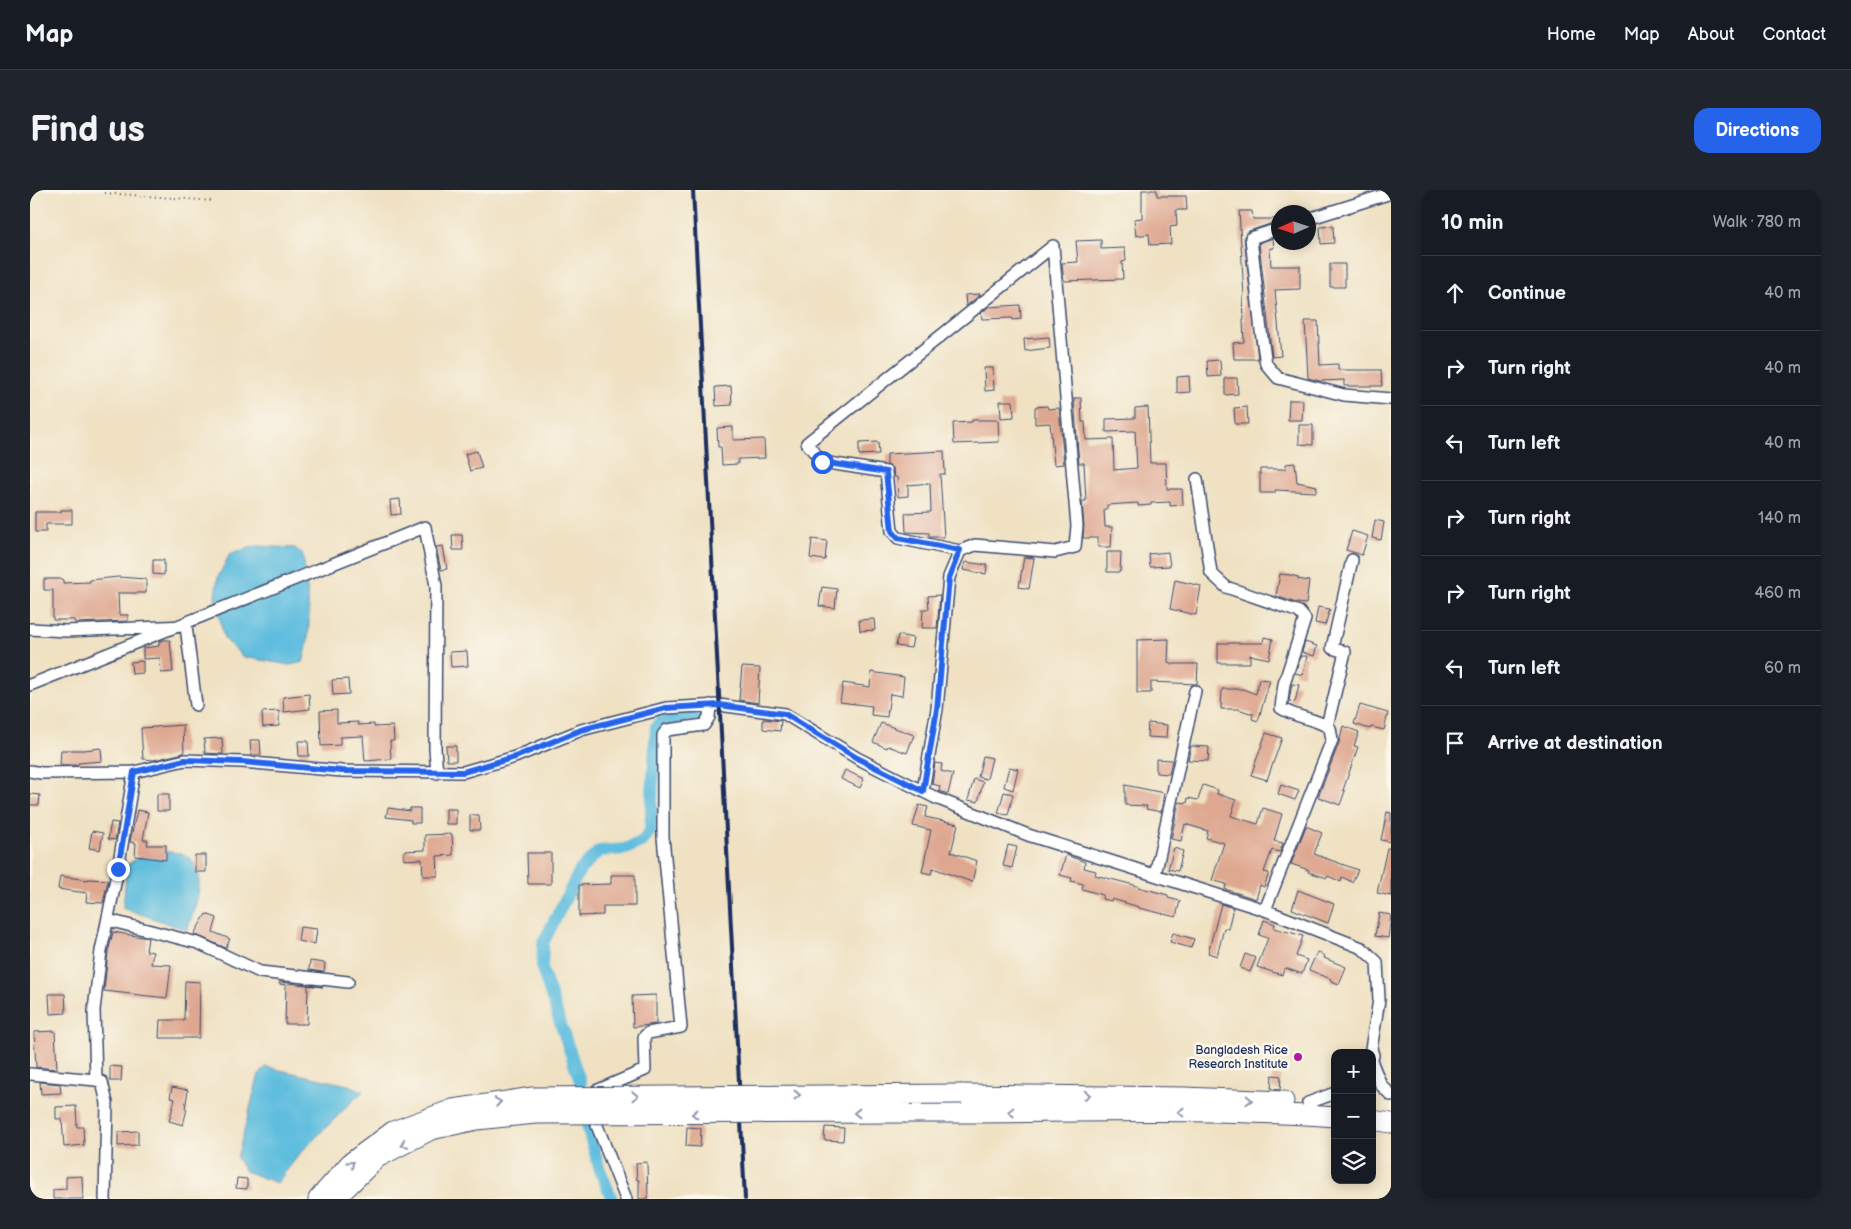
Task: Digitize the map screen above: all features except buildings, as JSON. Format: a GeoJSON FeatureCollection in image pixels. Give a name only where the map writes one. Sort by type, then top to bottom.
{"type":"FeatureCollection","features":[{"type":"Feature","properties":{"kind":"main road"},"geometry":{"type":"LineString","coordinates":[[318,1199],[350,1163],[393,1131],[453,1109],[962,1094],[1183,1097],[1331,1104]]}},
{"type":"Feature","properties":{"kind":"main road"},"geometry":{"type":"LineString","coordinates":[[335,1199],[377,1158],[431,1130],[534,1106],[906,1113],[1086,1110],[1258,1113],[1331,1117]]}},
{"type":"Feature","properties":{"kind":"main road"},"geometry":{"type":"LineString","coordinates":[[1376,1108],[1391,1110]]}},
{"type":"Feature","properties":{"kind":"main road"},"geometry":{"type":"LineString","coordinates":[[1376,1121],[1391,1123]]}},
{"type":"Feature","properties":{"kind":"street"},"geometry":{"type":"LineString","coordinates":[[1316,217],[1391,193]]}},
{"type":"Feature","properties":{"kind":"street"},"geometry":{"type":"LineString","coordinates":[[1271,231],[1250,238],[1266,364],[1278,378],[1344,395],[1391,399]]}},
{"type":"Feature","properties":{"kind":"street"},"geometry":{"type":"LineString","coordinates":[[1053,246],[1077,526],[1075,547],[1056,552],[975,545],[960,550],[898,538],[892,531],[886,472],[822,462],[807,443],[1053,246]]}},
{"type":"Feature","properties":{"kind":"street"},"geometry":{"type":"LineString","coordinates":[[1197,479],[1211,573],[1226,587],[1299,612],[1305,619],[1284,684],[1281,708],[1288,713],[1321,722],[1330,728],[1332,740],[1265,910]]}},
{"type":"Feature","properties":{"kind":"street"},"geometry":{"type":"LineString","coordinates":[[30,685],[425,527],[436,586],[435,749],[437,773]]}},
{"type":"Feature","properties":{"kind":"street"},"geometry":{"type":"LineString","coordinates":[[923,791],[937,709],[949,578],[960,550]]}},
{"type":"Feature","properties":{"kind":"street"},"geometry":{"type":"LineString","coordinates":[[1327,726],[1345,652],[1332,648],[1352,560]]}},
{"type":"Feature","properties":{"kind":"street"},"geometry":{"type":"LineString","coordinates":[[30,629],[66,631],[186,626],[196,705]]}},
{"type":"Feature","properties":{"kind":"street"},"geometry":{"type":"LineString","coordinates":[[1155,875],[1195,691]]}},
{"type":"Feature","properties":{"kind":"street"},"geometry":{"type":"LineString","coordinates":[[626,1199],[596,1124],[596,1091],[645,1070],[644,1036],[648,1033],[681,1027],[663,836],[663,735],[667,730],[704,725],[709,718],[710,705]]}},
{"type":"Feature","properties":{"kind":"street"},"geometry":{"type":"LineString","coordinates":[[30,771],[41,773],[134,772],[185,760],[242,762],[342,771],[463,772],[515,757],[581,730],[666,708],[719,705],[785,714],[857,758],[923,791],[1028,835],[1265,910],[1362,948],[1376,962],[1379,1000],[1371,1049]]}},
{"type":"Feature","properties":{"kind":"street"},"geometry":{"type":"LineString","coordinates":[[96,1080],[94,1010],[101,951],[134,772]]}},
{"type":"Feature","properties":{"kind":"street"},"geometry":{"type":"LineString","coordinates":[[108,920],[198,943],[260,972],[348,982]]}},
{"type":"Feature","properties":{"kind":"street"},"geometry":{"type":"LineString","coordinates":[[1376,1069],[1381,1085],[1391,1095]]}},
{"type":"Feature","properties":{"kind":"street"},"geometry":{"type":"LineString","coordinates":[[30,1074],[102,1082],[107,1103],[105,1199]]}},
{"type":"Feature","properties":{"kind":"street"},"geometry":{"type":"LineString","coordinates":[[1308,1102],[1332,1094]]}},
{"type":"Feature","properties":{"kind":"path"},"geometry":{"type":"LineString","coordinates":[[105,193],[214,201]]}},
{"type":"Feature","properties":{"kind":"water"},"geometry":{"type":"Polygon","coordinates":[[[256,546],[295,548],[303,555],[309,623],[303,662],[290,665],[243,657],[224,638],[215,596],[218,577],[230,554],[256,546]]]}},
{"type":"Feature","properties":{"kind":"water"},"geometry":{"type":"Polygon","coordinates":[[[161,851],[185,855],[195,864],[198,872],[198,892],[187,930],[123,908],[127,865],[136,859],[161,851]]]}},
{"type":"Feature","properties":{"kind":"water"},"geometry":{"type":"Polygon","coordinates":[[[266,1067],[352,1086],[363,1091],[301,1152],[277,1183],[245,1171],[237,1158],[259,1074],[266,1067]]]}},
{"type":"Feature","properties":{"kind":"waterway"},"geometry":{"type":"LineString","coordinates":[[612,1199],[600,1170],[588,1130],[580,1081],[542,969],[543,943],[580,870],[599,851],[625,849],[643,841],[650,831],[656,727],[660,722],[700,714]]}},
{"type":"Feature","properties":{"kind":"railway"},"geometry":{"type":"LineString","coordinates":[[693,190],[745,1199]]}},
{"type":"Feature","properties":{"kind":"place","name":"Bangladesh Rice Research Institute"},"geometry":{"type":"Point","coordinates":[1298,1057]}},
{"type":"Feature","properties":{"kind":"route"},"geometry":{"type":"LineString","coordinates":[[118,869],[134,772],[185,760],[242,762],[342,771],[463,772],[515,757],[581,730],[666,708],[719,705],[785,714],[857,758],[923,791],[937,709],[949,578],[960,550],[898,538],[892,531],[886,472],[822,462]]}}]}
